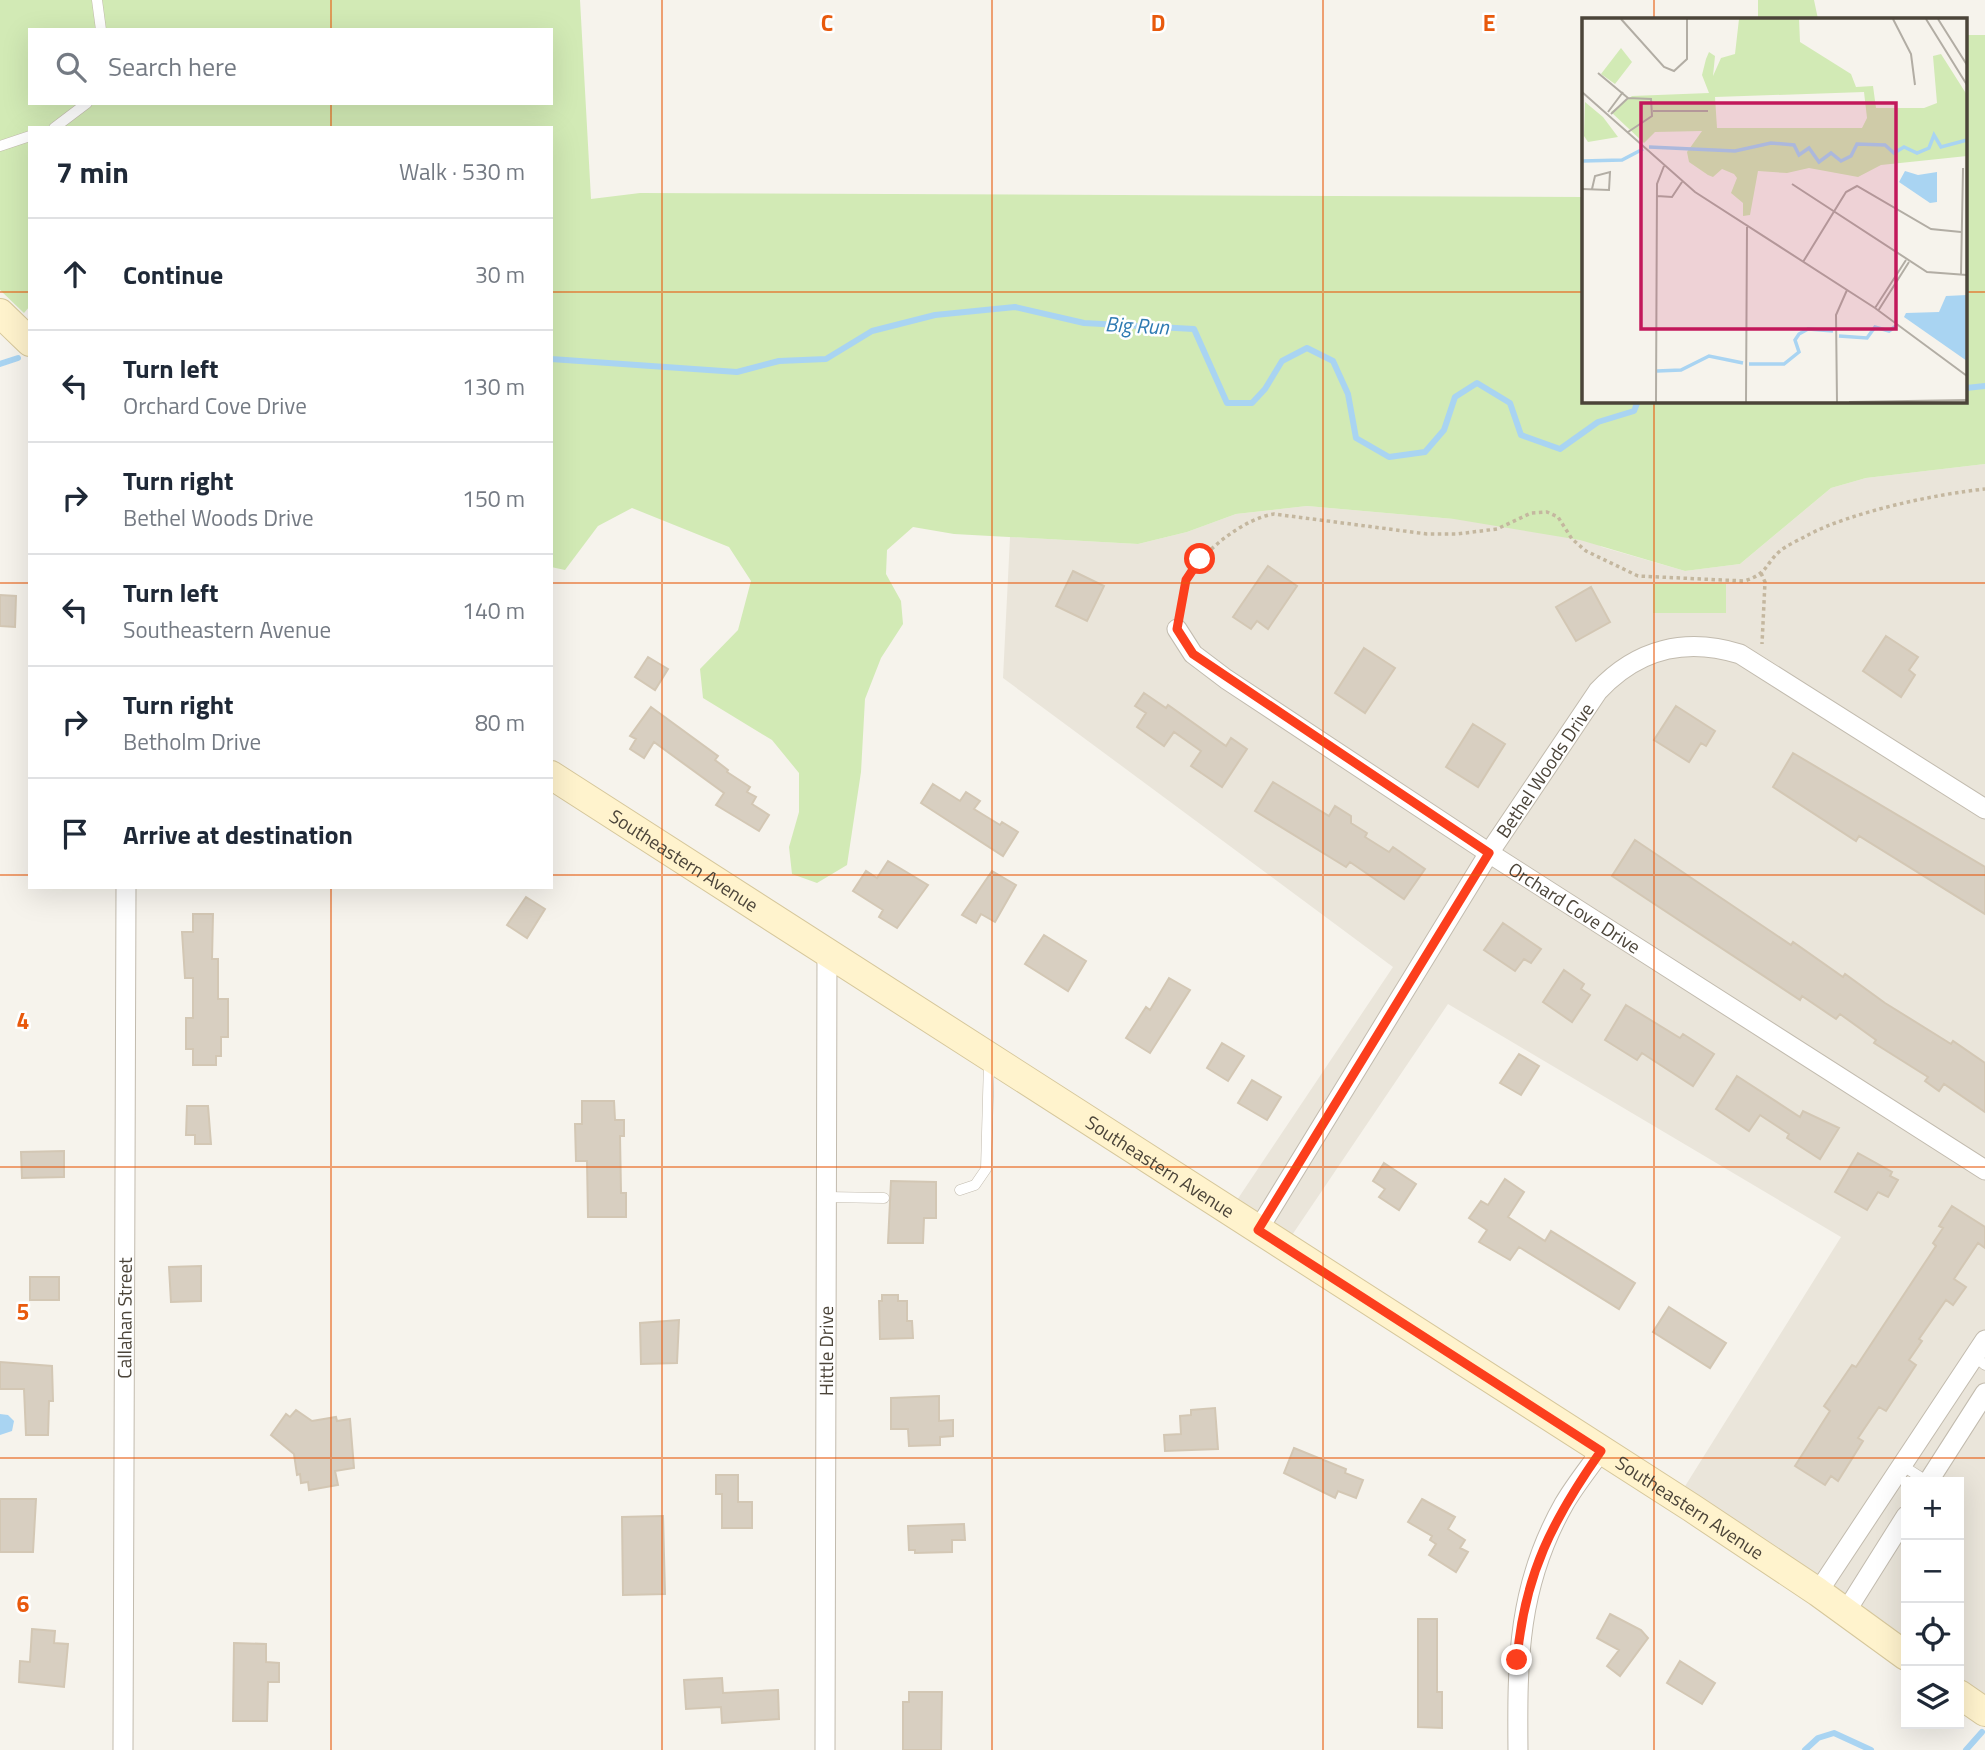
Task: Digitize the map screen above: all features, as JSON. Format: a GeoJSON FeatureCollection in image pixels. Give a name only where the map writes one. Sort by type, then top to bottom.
{"type":"FeatureCollection","features":[{"type":"Feature","properties":{"kind":"street"},"geometry":{"type":"LineString","coordinates":[[0,313],[28,340]]}},
{"type":"Feature","properties":{"kind":"street","name":"Orchard Cove Drive"},"geometry":{"type":"LineString","coordinates":[[1177,629],[1193,654],[1226,679],[1489,853],[1985,1170]]}},
{"type":"Feature","properties":{"kind":"street","name":"Bethel Woods Drive"},"geometry":{"type":"LineString","coordinates":[[1258,1230],[1489,853],[1598,691],[1613,675],[1651,653],[1681,645],[1718,647],[1761,665],[1985,808]]}},
{"type":"Feature","properties":{"kind":"street","name":"Southeastern Avenue"},"geometry":{"type":"LineString","coordinates":[[553,776],[1818,1592],[1901,1653]]}},
{"type":"Feature","properties":{"kind":"street","name":"Callahan Street"},"geometry":{"type":"LineString","coordinates":[[124,1750],[126,889]]}},
{"type":"Feature","properties":{"kind":"street","name":"Hittle Drive"},"geometry":{"type":"LineString","coordinates":[[825,1750],[827,951]]}},
{"type":"Feature","properties":{"kind":"street"},"geometry":{"type":"LineString","coordinates":[[1818,1592],[1981,1354]]}},
{"type":"Feature","properties":{"kind":"street"},"geometry":{"type":"LineString","coordinates":[[1931,1477],[1985,1393]]}},
{"type":"Feature","properties":{"kind":"street"},"geometry":{"type":"LineString","coordinates":[[1518,1750],[1518,1651],[1532,1578],[1548,1535],[1565,1502],[1601,1451]]}},
{"type":"Feature","properties":{"kind":"street"},"geometry":{"type":"LineString","coordinates":[[1845,1613],[1901,1525]]}},
{"type":"Feature","properties":{"kind":"street"},"geometry":{"type":"LineString","coordinates":[[1964,1697],[1985,1712]]}},
{"type":"Feature","properties":{"kind":"lane"},"geometry":{"type":"LineString","coordinates":[[97,0],[101,28]]}},
{"type":"Feature","properties":{"kind":"lane"},"geometry":{"type":"LineString","coordinates":[[57,126],[84,105]]}},
{"type":"Feature","properties":{"kind":"lane"},"geometry":{"type":"LineString","coordinates":[[0,146],[28,137]]}},
{"type":"Feature","properties":{"kind":"lane"},"geometry":{"type":"LineString","coordinates":[[960,1190],[975,1185],[986,1169],[989,1056]]}},
{"type":"Feature","properties":{"kind":"lane"},"geometry":{"type":"LineString","coordinates":[[827,1197],[884,1198]]}},
{"type":"Feature","properties":{"kind":"lane"},"geometry":{"type":"LineString","coordinates":[[1903,1465],[1921,1477]]}},
{"type":"Feature","properties":{"kind":"path"},"geometry":{"type":"LineString","coordinates":[[1177,629],[1186,580],[1200,559],[1254,517],[1274,514],[1427,534],[1457,534],[1497,529],[1531,513],[1547,512],[1558,517],[1573,539],[1586,551],[1638,576],[1744,581],[1761,573],[1779,552],[1811,533],[1923,500],[1985,489]]}},
{"type":"Feature","properties":{"kind":"path"},"geometry":{"type":"LineString","coordinates":[[1761,573],[1765,582],[1761,665]]}},
{"type":"Feature","properties":{"kind":"shaded area"},"geometry":{"type":"Polygon","coordinates":[[[1985,464],[1985,1722],[1964,1707],[1964,1477],[1901,1477],[1901,1661],[1677,1499],[1841,1237],[1448,1004],[1284,1247],[1229,1212],[1393,967],[1003,678],[1010,537],[1138,544],[1187,532],[1236,514],[1307,506],[1454,519],[1535,501],[1602,547],[1685,571],[1740,564],[1831,488],[1866,478],[1985,464]]]}},
{"type":"Feature","properties":{"kind":"green space"},"geometry":{"type":"Polygon","coordinates":[[[0,0],[580,0],[591,199],[640,193],[1582,197],[1582,402],[1968,402],[1968,35],[1985,35],[1985,464],[1866,478],[1831,488],[1740,564],[1685,571],[1580,540],[1454,519],[1307,506],[1236,514],[1187,532],[1138,544],[954,534],[913,527],[887,550],[886,574],[901,601],[903,624],[881,658],[865,699],[861,772],[847,865],[817,883],[792,874],[789,847],[799,812],[799,773],[772,740],[703,698],[700,669],[738,630],[751,581],[729,547],[632,508],[598,526],[565,570],[553,567],[553,126],[28,126],[28,308],[24,313],[0,290],[0,0]]]}},
{"type":"Feature","properties":{"kind":"green space"},"geometry":{"type":"Polygon","coordinates":[[[1758,0],[1814,0],[1818,18],[1758,18],[1758,0]]]}},
{"type":"Feature","properties":{"kind":"green space"},"geometry":{"type":"Polygon","coordinates":[[[1653,584],[1726,584],[1726,613],[1653,613],[1653,584]]]}},
{"type":"Feature","properties":{"kind":"water"},"geometry":{"type":"Polygon","coordinates":[[[0,1414],[8,1415],[14,1421],[12,1431],[0,1435],[0,1414]]]}},
{"type":"Feature","properties":{"kind":"building"},"geometry":{"type":"Polygon","coordinates":[[[1268,566],[1297,586],[1268,629],[1257,621],[1251,629],[1233,617],[1268,566]]]}},
{"type":"Feature","properties":{"kind":"building"},"geometry":{"type":"Polygon","coordinates":[[[1073,571],[1104,586],[1087,621],[1056,606],[1073,571]]]}},
{"type":"Feature","properties":{"kind":"building"},"geometry":{"type":"Polygon","coordinates":[[[1591,587],[1610,622],[1576,641],[1556,607],[1591,587]]]}},
{"type":"Feature","properties":{"kind":"building"},"geometry":{"type":"Polygon","coordinates":[[[0,595],[16,596],[15,627],[0,626],[0,595]]]}},
{"type":"Feature","properties":{"kind":"building"},"geometry":{"type":"Polygon","coordinates":[[[1886,636],[1918,657],[1909,670],[1915,675],[1901,697],[1863,671],[1886,636]]]}},
{"type":"Feature","properties":{"kind":"building"},"geometry":{"type":"Polygon","coordinates":[[[1364,648],[1395,668],[1365,713],[1335,693],[1364,648]]]}},
{"type":"Feature","properties":{"kind":"building"},"geometry":{"type":"Polygon","coordinates":[[[648,657],[668,669],[655,690],[635,677],[648,657]]]}},
{"type":"Feature","properties":{"kind":"building"},"geometry":{"type":"Polygon","coordinates":[[[1144,693],[1166,708],[1168,705],[1226,746],[1231,738],[1247,749],[1222,787],[1191,766],[1201,751],[1174,732],[1164,746],[1137,727],[1146,713],[1135,706],[1144,693]]]}},
{"type":"Feature","properties":{"kind":"building"},"geometry":{"type":"Polygon","coordinates":[[[1676,706],[1715,731],[1706,746],[1701,743],[1689,762],[1654,740],[1676,706]]]}},
{"type":"Feature","properties":{"kind":"building"},"geometry":{"type":"Polygon","coordinates":[[[651,707],[718,756],[715,760],[728,770],[727,772],[750,787],[747,792],[756,797],[752,804],[769,815],[759,831],[716,805],[724,793],[654,742],[644,758],[630,749],[636,739],[630,736],[651,707]]]}},
{"type":"Feature","properties":{"kind":"building"},"geometry":{"type":"Polygon","coordinates":[[[1473,724],[1505,744],[1478,787],[1446,767],[1473,724]]]}},
{"type":"Feature","properties":{"kind":"building"},"geometry":{"type":"Polygon","coordinates":[[[1793,753],[1985,867],[1985,914],[1859,836],[1856,841],[1773,787],[1793,753]]]}},
{"type":"Feature","properties":{"kind":"building"},"geometry":{"type":"Polygon","coordinates":[[[1273,782],[1329,816],[1335,806],[1351,816],[1351,823],[1367,833],[1365,837],[1389,852],[1393,847],[1425,869],[1404,899],[1350,862],[1346,867],[1255,811],[1273,782]]]}},
{"type":"Feature","properties":{"kind":"building"},"geometry":{"type":"Polygon","coordinates":[[[933,784],[960,801],[966,792],[980,801],[974,809],[1000,825],[1002,822],[1018,832],[1003,856],[921,803],[933,784]]]}},
{"type":"Feature","properties":{"kind":"building"},"geometry":{"type":"Polygon","coordinates":[[[1635,840],[1791,945],[1793,942],[1843,977],[1845,974],[1885,1003],[1951,1044],[1953,1041],[1985,1063],[1985,1112],[1944,1084],[1939,1091],[1925,1081],[1928,1077],[1874,1043],[1876,1040],[1840,1014],[1836,1019],[1802,996],[1800,1000],[1612,876],[1635,840]]]}},
{"type":"Feature","properties":{"kind":"building"},"geometry":{"type":"Polygon","coordinates":[[[888,861],[928,885],[897,928],[879,917],[883,910],[853,891],[866,871],[877,878],[888,861]]]}},
{"type":"Feature","properties":{"kind":"building"},"geometry":{"type":"Polygon","coordinates":[[[992,871],[1016,885],[995,922],[981,914],[976,923],[962,915],[992,871]]]}},
{"type":"Feature","properties":{"kind":"building"},"geometry":{"type":"Polygon","coordinates":[[[526,897],[545,909],[527,938],[507,925],[526,897]]]}},
{"type":"Feature","properties":{"kind":"building"},"geometry":{"type":"Polygon","coordinates":[[[193,914],[213,914],[212,959],[218,959],[218,999],[228,999],[228,1037],[221,1037],[221,1056],[216,1056],[216,1065],[193,1065],[193,1049],[186,1049],[186,1018],[193,1018],[193,978],[185,978],[182,932],[193,932],[193,914]]]}},
{"type":"Feature","properties":{"kind":"building"},"geometry":{"type":"Polygon","coordinates":[[[1503,923],[1541,949],[1531,963],[1524,959],[1515,971],[1484,950],[1503,923]]]}},
{"type":"Feature","properties":{"kind":"building"},"geometry":{"type":"Polygon","coordinates":[[[1044,935],[1086,961],[1068,991],[1025,964],[1044,935]]]}},
{"type":"Feature","properties":{"kind":"building"},"geometry":{"type":"Polygon","coordinates":[[[1564,970],[1584,984],[1581,989],[1590,995],[1572,1022],[1543,1002],[1564,970]]]}},
{"type":"Feature","properties":{"kind":"building"},"geometry":{"type":"Polygon","coordinates":[[[1169,978],[1190,990],[1150,1053],[1126,1038],[1146,1007],[1150,1010],[1169,978]]]}},
{"type":"Feature","properties":{"kind":"building"},"geometry":{"type":"Polygon","coordinates":[[[1626,1005],[1680,1038],[1683,1034],[1714,1054],[1693,1086],[1642,1053],[1637,1060],[1605,1040],[1626,1005]]]}},
{"type":"Feature","properties":{"kind":"building"},"geometry":{"type":"Polygon","coordinates":[[[1222,1043],[1244,1056],[1228,1081],[1207,1068],[1222,1043]]]}},
{"type":"Feature","properties":{"kind":"building"},"geometry":{"type":"Polygon","coordinates":[[[1519,1054],[1539,1066],[1521,1095],[1500,1083],[1519,1054]]]}},
{"type":"Feature","properties":{"kind":"building"},"geometry":{"type":"Polygon","coordinates":[[[1737,1076],[1800,1117],[1803,1111],[1839,1128],[1820,1159],[1787,1138],[1789,1134],[1760,1115],[1749,1131],[1716,1109],[1737,1076]]]}},
{"type":"Feature","properties":{"kind":"building"},"geometry":{"type":"Polygon","coordinates":[[[1252,1080],[1281,1097],[1267,1120],[1238,1103],[1252,1080]]]}},
{"type":"Feature","properties":{"kind":"building"},"geometry":{"type":"Polygon","coordinates":[[[582,1101],[614,1101],[615,1120],[624,1120],[624,1136],[620,1136],[621,1193],[626,1193],[626,1217],[588,1217],[587,1161],[576,1161],[575,1124],[582,1124],[582,1101]]]}},
{"type":"Feature","properties":{"kind":"building"},"geometry":{"type":"Polygon","coordinates":[[[187,1106],[208,1106],[211,1144],[195,1144],[195,1135],[186,1135],[187,1106]]]}},
{"type":"Feature","properties":{"kind":"building"},"geometry":{"type":"Polygon","coordinates":[[[64,1151],[64,1177],[22,1178],[21,1152],[64,1151]]]}},
{"type":"Feature","properties":{"kind":"building"},"geometry":{"type":"Polygon","coordinates":[[[1858,1153],[1892,1172],[1890,1176],[1898,1180],[1888,1197],[1878,1192],[1867,1210],[1835,1192],[1858,1153]]]}},
{"type":"Feature","properties":{"kind":"building"},"geometry":{"type":"Polygon","coordinates":[[[1384,1163],[1416,1184],[1399,1210],[1379,1197],[1385,1189],[1373,1181],[1384,1163]]]}},
{"type":"Feature","properties":{"kind":"building"},"geometry":{"type":"Polygon","coordinates":[[[1505,1179],[1524,1192],[1508,1217],[1545,1241],[1551,1231],[1635,1283],[1619,1309],[1519,1247],[1510,1260],[1479,1242],[1487,1230],[1469,1218],[1481,1201],[1488,1205],[1505,1179]]]}},
{"type":"Feature","properties":{"kind":"building"},"geometry":{"type":"Polygon","coordinates":[[[891,1181],[936,1182],[936,1218],[924,1218],[923,1243],[888,1243],[891,1181]]]}},
{"type":"Feature","properties":{"kind":"building"},"geometry":{"type":"Polygon","coordinates":[[[1952,1206],[1985,1227],[1985,1248],[1978,1243],[1954,1279],[1966,1287],[1953,1305],[1946,1300],[1919,1339],[1922,1341],[1909,1360],[1916,1365],[1886,1411],[1879,1407],[1858,1438],[1863,1441],[1838,1481],[1831,1476],[1825,1485],[1795,1466],[1830,1411],[1824,1406],[1852,1365],[1856,1367],[1936,1246],[1933,1243],[1943,1228],[1939,1226],[1952,1206]]]}},
{"type":"Feature","properties":{"kind":"building"},"geometry":{"type":"Polygon","coordinates":[[[201,1266],[201,1301],[171,1302],[169,1267],[201,1266]]]}},
{"type":"Feature","properties":{"kind":"building"},"geometry":{"type":"Polygon","coordinates":[[[30,1277],[59,1277],[59,1300],[30,1300],[30,1277]]]}},
{"type":"Feature","properties":{"kind":"building"},"geometry":{"type":"Polygon","coordinates":[[[882,1295],[898,1295],[898,1301],[907,1301],[907,1321],[912,1321],[913,1338],[880,1339],[879,1301],[882,1301],[882,1295]]]}},
{"type":"Feature","properties":{"kind":"building"},"geometry":{"type":"Polygon","coordinates":[[[1669,1307],[1726,1343],[1710,1368],[1653,1332],[1669,1307]]]}},
{"type":"Feature","properties":{"kind":"building"},"geometry":{"type":"Polygon","coordinates":[[[679,1320],[677,1363],[641,1364],[640,1323],[679,1320]]]}},
{"type":"Feature","properties":{"kind":"building"},"geometry":{"type":"Polygon","coordinates":[[[0,1362],[52,1366],[53,1401],[49,1401],[48,1435],[26,1435],[24,1389],[0,1389],[0,1362]]]}},
{"type":"Feature","properties":{"kind":"building"},"geometry":{"type":"Polygon","coordinates":[[[939,1396],[939,1421],[953,1420],[953,1436],[940,1437],[940,1445],[909,1446],[908,1429],[891,1429],[891,1398],[939,1396]]]}},
{"type":"Feature","properties":{"kind":"building"},"geometry":{"type":"Polygon","coordinates":[[[1215,1408],[1218,1449],[1165,1451],[1164,1435],[1181,1434],[1180,1416],[1191,1415],[1191,1410],[1215,1408]]]}},
{"type":"Feature","properties":{"kind":"building"},"geometry":{"type":"Polygon","coordinates":[[[296,1410],[312,1421],[336,1417],[337,1421],[350,1419],[354,1468],[335,1471],[338,1485],[309,1490],[308,1482],[301,1483],[300,1474],[297,1475],[294,1454],[271,1435],[286,1414],[290,1417],[296,1410]]]}},
{"type":"Feature","properties":{"kind":"building"},"geometry":{"type":"Polygon","coordinates":[[[1294,1448],[1346,1469],[1345,1473],[1363,1480],[1356,1498],[1338,1491],[1335,1498],[1284,1473],[1294,1448]]]}},
{"type":"Feature","properties":{"kind":"building"},"geometry":{"type":"Polygon","coordinates":[[[716,1475],[738,1475],[738,1502],[752,1502],[752,1528],[722,1528],[722,1494],[716,1494],[716,1475]]]}},
{"type":"Feature","properties":{"kind":"building"},"geometry":{"type":"Polygon","coordinates":[[[0,1499],[36,1499],[33,1552],[0,1552],[0,1499]]]}},
{"type":"Feature","properties":{"kind":"building"},"geometry":{"type":"Polygon","coordinates":[[[1422,1499],[1455,1517],[1448,1529],[1465,1540],[1460,1548],[1468,1552],[1456,1572],[1429,1555],[1436,1544],[1430,1540],[1432,1536],[1408,1522],[1422,1499]]]}},
{"type":"Feature","properties":{"kind":"building"},"geometry":{"type":"Polygon","coordinates":[[[663,1516],[665,1594],[623,1595],[622,1517],[663,1516]]]}},
{"type":"Feature","properties":{"kind":"building"},"geometry":{"type":"Polygon","coordinates":[[[964,1524],[965,1540],[952,1540],[952,1552],[915,1553],[915,1550],[909,1550],[908,1526],[964,1524]]]}},
{"type":"Feature","properties":{"kind":"building"},"geometry":{"type":"Polygon","coordinates":[[[1610,1614],[1641,1630],[1648,1638],[1620,1676],[1607,1666],[1619,1650],[1597,1638],[1610,1614]]]}},
{"type":"Feature","properties":{"kind":"building"},"geometry":{"type":"Polygon","coordinates":[[[1418,1619],[1437,1619],[1437,1692],[1442,1692],[1442,1728],[1418,1727],[1418,1619]]]}},
{"type":"Feature","properties":{"kind":"building"},"geometry":{"type":"Polygon","coordinates":[[[32,1629],[55,1631],[54,1643],[68,1644],[64,1687],[19,1682],[20,1661],[30,1662],[32,1629]]]}},
{"type":"Feature","properties":{"kind":"building"},"geometry":{"type":"Polygon","coordinates":[[[234,1643],[266,1644],[266,1662],[279,1663],[279,1682],[268,1682],[267,1721],[233,1721],[234,1643]]]}},
{"type":"Feature","properties":{"kind":"building"},"geometry":{"type":"Polygon","coordinates":[[[1680,1661],[1715,1683],[1702,1704],[1667,1683],[1680,1661]]]}},
{"type":"Feature","properties":{"kind":"building"},"geometry":{"type":"Polygon","coordinates":[[[722,1678],[723,1693],[778,1690],[779,1719],[722,1723],[721,1707],[686,1709],[684,1680],[722,1678]]]}},
{"type":"Feature","properties":{"kind":"building"},"geometry":{"type":"Polygon","coordinates":[[[909,1692],[942,1692],[941,1750],[903,1750],[903,1702],[909,1702],[909,1692]]]}},
{"type":"Feature","properties":{"kind":"waterway","name":"Big Run"},"geometry":{"type":"LineString","coordinates":[[553,359],[737,372],[779,361],[826,359],[872,331],[935,315],[1015,307],[1084,323],[1194,329],[1227,403],[1252,403],[1265,389],[1282,361],[1307,348],[1333,361],[1348,394],[1356,438],[1389,457],[1425,452],[1444,430],[1455,397],[1477,383],[1510,403],[1521,435],[1560,449],[1598,422],[1634,411],[1638,402]]}},
{"type":"Feature","properties":{"kind":"waterway","name":"Big Run"},"geometry":{"type":"LineString","coordinates":[[0,364],[18,358]]}},
{"type":"Feature","properties":{"kind":"waterway","name":"Big Run"},"geometry":{"type":"LineString","coordinates":[[1968,388],[1985,386]]}},
{"type":"Feature","properties":{"kind":"waterway"},"geometry":{"type":"LineString","coordinates":[[1966,1750],[1982,1732]]}},
{"type":"Feature","properties":{"kind":"waterway"},"geometry":{"type":"LineString","coordinates":[[1805,1750],[1818,1738],[1834,1733],[1871,1750]]}},
{"type":"Feature","properties":{"kind":"route"},"geometry":{"type":"LineString","coordinates":[[1200,559],[1186,580],[1177,629],[1184,644],[1193,654],[1226,679],[1381,779],[1489,853],[1258,1230],[1601,1451],[1565,1502],[1537,1560],[1523,1614],[1517,1660]]}}]}
